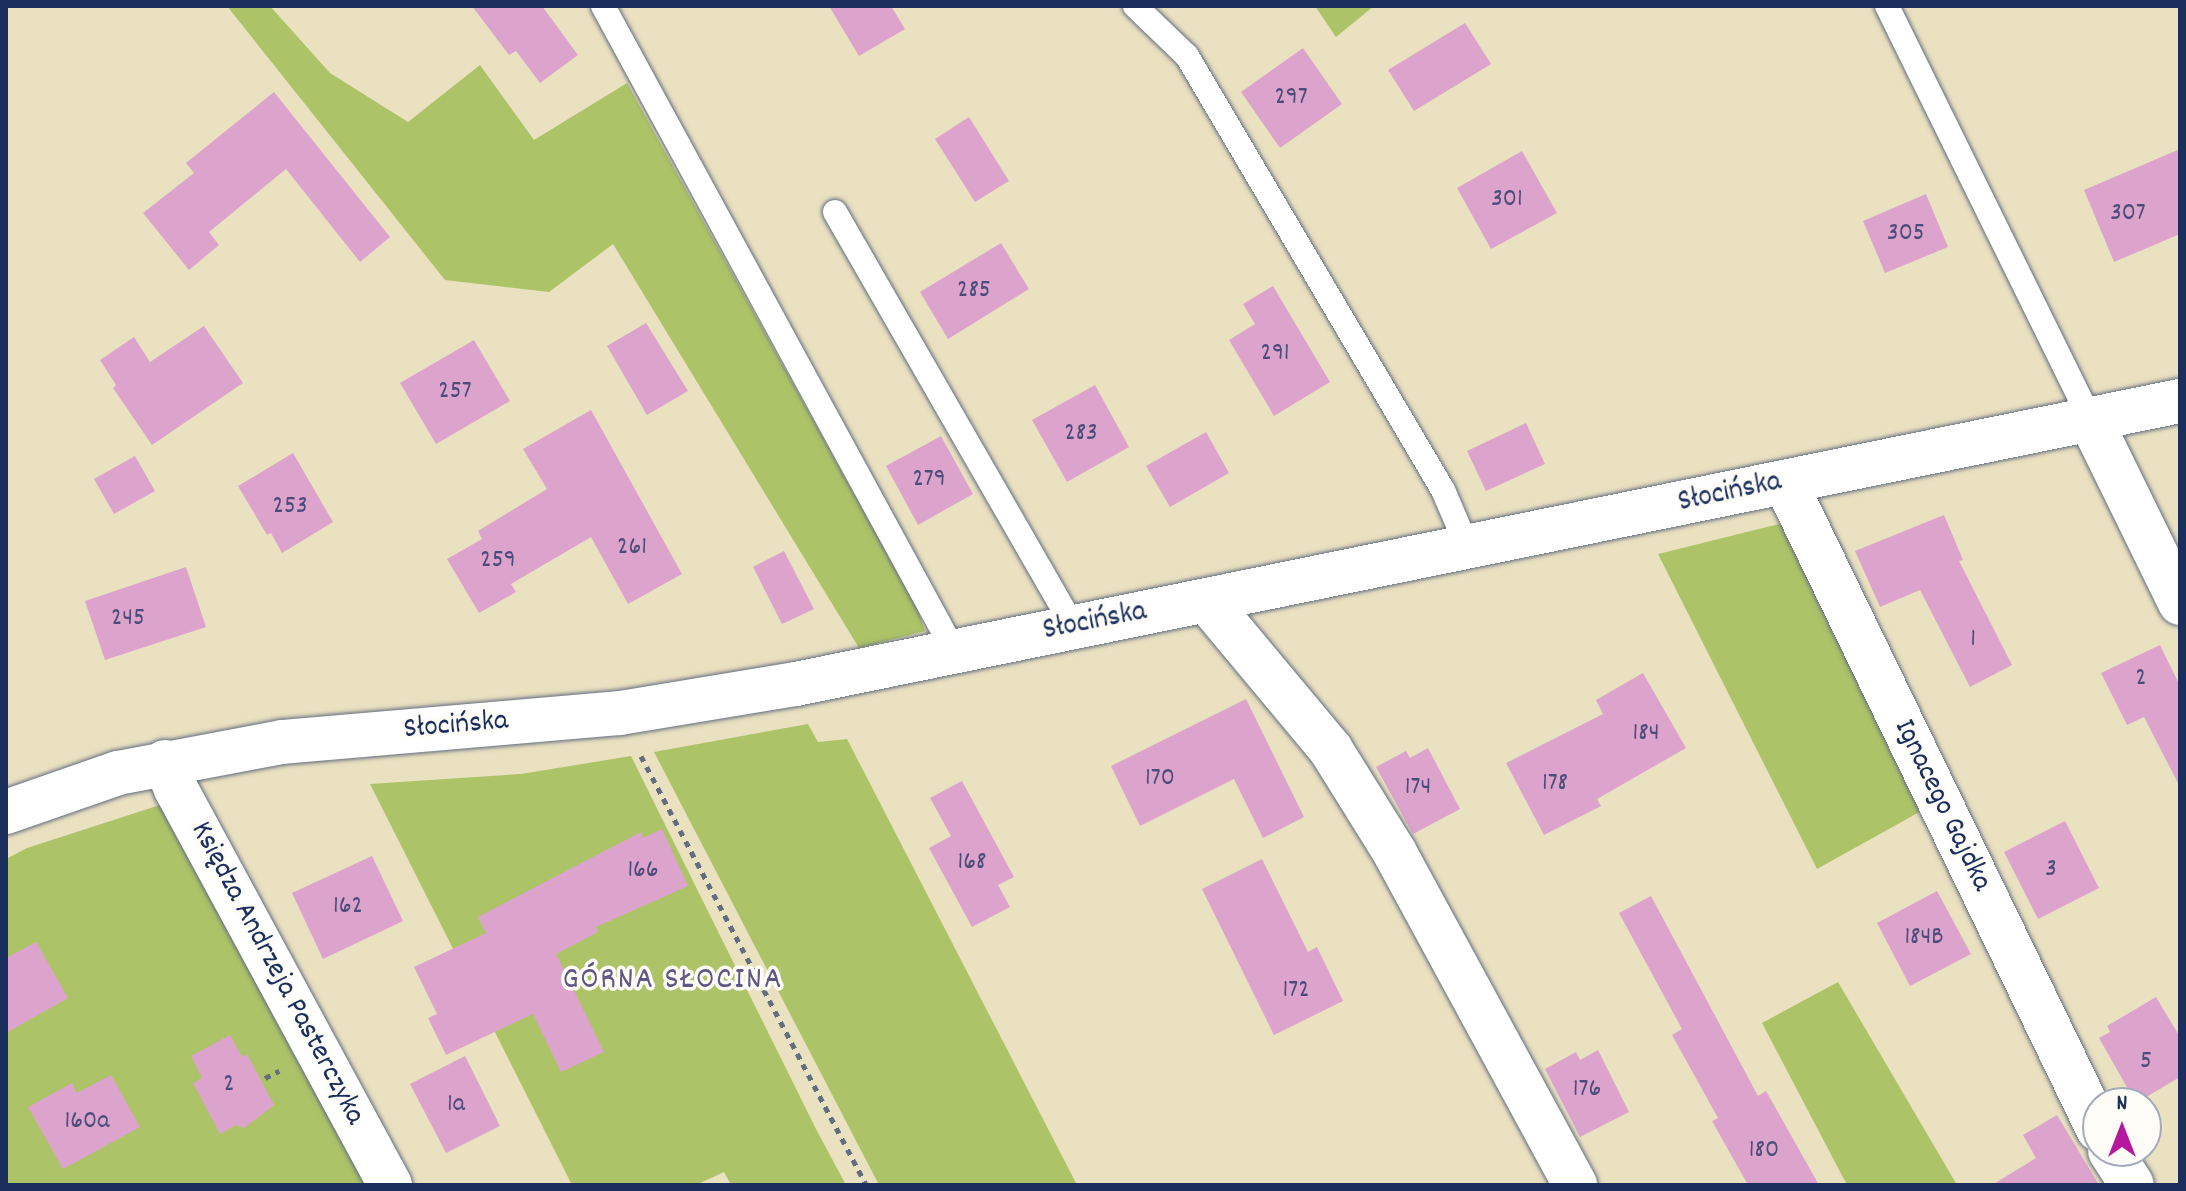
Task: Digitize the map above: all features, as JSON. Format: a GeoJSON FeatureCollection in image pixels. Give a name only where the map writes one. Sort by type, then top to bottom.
{"type":"FeatureCollection","features":[{"type":"Feature","properties":{"kind":"street","name":"Słocińska"},"geometry":{"type":"LineString","coordinates":[[6,812],[118,773],[282,742],[620,713],[796,684],[2180,401]]}},
{"type":"Feature","properties":{"kind":"street"},"geometry":{"type":"LineString","coordinates":[[2090,419],[2180,603]]}},
{"type":"Feature","properties":{"kind":"street","name":"Ignacego Gajdka"},"geometry":{"type":"LineString","coordinates":[[1785,482],[2082,1096]]}},
{"type":"Feature","properties":{"kind":"street"},"geometry":{"type":"LineString","coordinates":[[1207,601],[1331,750],[1379,827],[1575,1185]]}},
{"type":"Feature","properties":{"kind":"street","name":"Księdza Andrzeja Pasterczyka"},"geometry":{"type":"LineString","coordinates":[[165,762],[176,789],[390,1185]]}},
{"type":"Feature","properties":{"kind":"street"},"geometry":{"type":"LineString","coordinates":[[2120,1167],[2132,1185]]}},
{"type":"Feature","properties":{"kind":"lane"},"geometry":{"type":"LineString","coordinates":[[603,6],[954,651]]}},
{"type":"Feature","properties":{"kind":"lane"},"geometry":{"type":"LineString","coordinates":[[1135,6],[1187,56],[1443,490],[1468,548]]}},
{"type":"Feature","properties":{"kind":"lane"},"geometry":{"type":"LineString","coordinates":[[1887,6],[2090,419]]}},
{"type":"Feature","properties":{"kind":"lane"},"geometry":{"type":"LineString","coordinates":[[835,212],[1074,628]]}},
{"type":"Feature","properties":{"kind":"path"},"geometry":{"type":"LineString","coordinates":[[620,713],[629,740],[642,758],[866,1185]]}},
{"type":"Feature","properties":{"kind":"green space"},"geometry":{"type":"Polygon","coordinates":[[[227,6],[270,6],[330,73],[408,122],[480,65],[534,140],[627,83],[917,608],[925,631],[859,648],[613,244],[549,292],[445,280],[227,6]]]}},
{"type":"Feature","properties":{"kind":"green space"},"geometry":{"type":"Polygon","coordinates":[[[1315,6],[1374,6],[1336,37],[1315,6]]]}},
{"type":"Feature","properties":{"kind":"green space"},"geometry":{"type":"Polygon","coordinates":[[[1779,524],[1792,535],[1923,810],[1817,869],[1658,554],[1779,524]]]}},
{"type":"Feature","properties":{"kind":"green space"},"geometry":{"type":"Polygon","coordinates":[[[808,724],[818,742],[847,739],[1077,1185],[879,1185],[654,752],[808,724]]]}},
{"type":"Feature","properties":{"kind":"green space"},"geometry":{"type":"Polygon","coordinates":[[[631,756],[846,1185],[731,1185],[724,1172],[696,1185],[572,1185],[370,784],[521,774],[631,756]]]}},
{"type":"Feature","properties":{"kind":"green space"},"geometry":{"type":"Polygon","coordinates":[[[163,804],[370,1185],[6,1185],[6,859],[27,848],[163,804]]]}},
{"type":"Feature","properties":{"kind":"green space"},"geometry":{"type":"Polygon","coordinates":[[[1838,982],[1957,1185],[1847,1185],[1762,1023],[1838,982]]]}},
{"type":"Feature","properties":{"kind":"building"},"geometry":{"type":"Polygon","coordinates":[[[472,6],[542,6],[578,55],[540,83],[516,51],[509,55],[472,6]]]}},
{"type":"Feature","properties":{"kind":"building"},"geometry":{"type":"Polygon","coordinates":[[[829,6],[891,6],[905,29],[859,56],[829,6]]]}},
{"type":"Feature","properties":{"kind":"building"},"geometry":{"type":"Polygon","coordinates":[[[1465,23],[1491,64],[1414,111],[1388,70],[1465,23]]]}},
{"type":"Feature","properties":{"kind":"building"},"geometry":{"type":"Polygon","coordinates":[[[1303,48],[1342,104],[1280,148],[1241,92],[1303,48]]]}},
{"type":"Feature","properties":{"kind":"building"},"geometry":{"type":"Polygon","coordinates":[[[274,92],[390,237],[360,262],[286,169],[209,232],[219,245],[189,270],[143,213],[194,173],[186,163],[274,92]]]}},
{"type":"Feature","properties":{"kind":"building"},"geometry":{"type":"Polygon","coordinates":[[[969,117],[1009,181],[975,202],[935,139],[969,117]]]}},
{"type":"Feature","properties":{"kind":"building"},"geometry":{"type":"Polygon","coordinates":[[[2180,149],[2180,234],[2114,262],[2084,190],[2180,149]]]}},
{"type":"Feature","properties":{"kind":"building"},"geometry":{"type":"Polygon","coordinates":[[[1522,151],[1557,213],[1491,249],[1457,188],[1522,151]]]}},
{"type":"Feature","properties":{"kind":"building"},"geometry":{"type":"Polygon","coordinates":[[[1926,194],[1948,247],[1885,273],[1863,221],[1926,194]]]}},
{"type":"Feature","properties":{"kind":"building"},"geometry":{"type":"Polygon","coordinates":[[[1001,243],[1029,289],[948,339],[920,292],[1001,243]]]}},
{"type":"Feature","properties":{"kind":"building"},"geometry":{"type":"Polygon","coordinates":[[[1273,286],[1330,382],[1274,416],[1229,340],[1255,324],[1243,304],[1273,286]]]}},
{"type":"Feature","properties":{"kind":"building"},"geometry":{"type":"Polygon","coordinates":[[[646,323],[688,391],[647,415],[607,346],[646,323]]]}},
{"type":"Feature","properties":{"kind":"building"},"geometry":{"type":"Polygon","coordinates":[[[204,326],[243,383],[152,445],[113,388],[116,385],[100,360],[134,337],[150,362],[204,326]]]}},
{"type":"Feature","properties":{"kind":"building"},"geometry":{"type":"Polygon","coordinates":[[[474,340],[510,401],[436,444],[400,383],[474,340]]]}},
{"type":"Feature","properties":{"kind":"building"},"geometry":{"type":"Polygon","coordinates":[[[1095,385],[1129,447],[1067,482],[1032,420],[1095,385]]]}},
{"type":"Feature","properties":{"kind":"building"},"geometry":{"type":"Polygon","coordinates":[[[591,410],[682,574],[628,604],[591,537],[511,584],[516,592],[479,613],[447,559],[482,539],[478,531],[547,489],[523,449],[591,410]]]}},
{"type":"Feature","properties":{"kind":"building"},"geometry":{"type":"Polygon","coordinates":[[[1526,423],[1545,464],[1486,491],[1467,451],[1526,423]]]}},
{"type":"Feature","properties":{"kind":"building"},"geometry":{"type":"Polygon","coordinates":[[[1206,432],[1229,473],[1170,507],[1146,466],[1206,432]]]}},
{"type":"Feature","properties":{"kind":"building"},"geometry":{"type":"Polygon","coordinates":[[[941,436],[973,494],[918,525],[886,466],[941,436]]]}},
{"type":"Feature","properties":{"kind":"building"},"geometry":{"type":"Polygon","coordinates":[[[293,453],[333,522],[282,553],[271,533],[267,535],[238,486],[293,453]]]}},
{"type":"Feature","properties":{"kind":"building"},"geometry":{"type":"Polygon","coordinates":[[[135,456],[155,491],[114,514],[94,479],[135,456]]]}},
{"type":"Feature","properties":{"kind":"building"},"geometry":{"type":"Polygon","coordinates":[[[1944,515],[1963,560],[1959,561],[2012,665],[1970,687],[1920,590],[1880,607],[1855,551],[1944,515]]]}},
{"type":"Feature","properties":{"kind":"building"},"geometry":{"type":"Polygon","coordinates":[[[784,551],[814,609],[782,624],[753,567],[784,551]]]}},
{"type":"Feature","properties":{"kind":"building"},"geometry":{"type":"Polygon","coordinates":[[[186,567],[206,627],[105,660],[85,601],[186,567]]]}},
{"type":"Feature","properties":{"kind":"building"},"geometry":{"type":"Polygon","coordinates":[[[2160,645],[2180,686],[2180,787],[2144,717],[2127,725],[2101,673],[2160,645]]]}},
{"type":"Feature","properties":{"kind":"building"},"geometry":{"type":"Polygon","coordinates":[[[1643,673],[1686,748],[1597,799],[1601,806],[1544,835],[1506,763],[1603,714],[1596,700],[1643,673]]]}},
{"type":"Feature","properties":{"kind":"building"},"geometry":{"type":"Polygon","coordinates":[[[1246,699],[1304,817],[1263,838],[1234,779],[1140,826],[1111,766],[1246,699]]]}},
{"type":"Feature","properties":{"kind":"building"},"geometry":{"type":"Polygon","coordinates":[[[1428,748],[1460,809],[1413,834],[1376,767],[1406,751],[1410,758],[1428,748]]]}},
{"type":"Feature","properties":{"kind":"building"},"geometry":{"type":"Polygon","coordinates":[[[962,781],[1014,877],[998,885],[1010,907],[972,927],[929,848],[951,836],[930,798],[962,781]]]}},
{"type":"Feature","properties":{"kind":"building"},"geometry":{"type":"Polygon","coordinates":[[[2065,821],[2099,888],[2038,919],[2004,852],[2065,821]]]}},
{"type":"Feature","properties":{"kind":"building"},"geometry":{"type":"Polygon","coordinates":[[[662,829],[688,886],[596,927],[598,932],[556,954],[604,1052],[561,1072],[533,1014],[446,1055],[428,1018],[437,1014],[414,967],[486,933],[478,917],[641,832],[643,838],[662,829]]]}},
{"type":"Feature","properties":{"kind":"building"},"geometry":{"type":"Polygon","coordinates":[[[372,856],[403,921],[323,959],[292,893],[372,856]]]}},
{"type":"Feature","properties":{"kind":"building"},"geometry":{"type":"Polygon","coordinates":[[[1262,859],[1308,952],[1317,947],[1343,1001],[1274,1035],[1202,889],[1262,859]]]}},
{"type":"Feature","properties":{"kind":"building"},"geometry":{"type":"Polygon","coordinates":[[[1937,891],[1971,954],[1910,986],[1877,923],[1937,891]]]}},
{"type":"Feature","properties":{"kind":"building"},"geometry":{"type":"Polygon","coordinates":[[[1651,896],[1758,1096],[1766,1091],[1819,1185],[1748,1185],[1712,1121],[1718,1118],[1672,1035],[1682,1029],[1619,913],[1651,896]]]}},
{"type":"Feature","properties":{"kind":"building"},"geometry":{"type":"Polygon","coordinates":[[[36,942],[68,998],[6,1033],[6,958],[36,942]]]}},
{"type":"Feature","properties":{"kind":"building"},"geometry":{"type":"Polygon","coordinates":[[[2156,997],[2180,1037],[2180,1077],[2162,1088],[2127,1087],[2099,1038],[2110,1032],[2107,1026],[2156,997]]]}},
{"type":"Feature","properties":{"kind":"building"},"geometry":{"type":"Polygon","coordinates":[[[230,1035],[242,1057],[247,1054],[274,1105],[244,1128],[236,1125],[220,1134],[193,1083],[202,1078],[191,1056],[230,1035]]]}},
{"type":"Feature","properties":{"kind":"building"},"geometry":{"type":"Polygon","coordinates":[[[1598,1050],[1629,1112],[1580,1137],[1545,1069],[1576,1052],[1580,1060],[1598,1050]]]}},
{"type":"Feature","properties":{"kind":"building"},"geometry":{"type":"Polygon","coordinates":[[[465,1056],[500,1126],[446,1153],[410,1084],[465,1056]]]}},
{"type":"Feature","properties":{"kind":"building"},"geometry":{"type":"Polygon","coordinates":[[[111,1075],[140,1127],[63,1169],[28,1107],[72,1083],[77,1093],[111,1075]]]}},
{"type":"Feature","properties":{"kind":"building"},"geometry":{"type":"Polygon","coordinates":[[[2057,1115],[2082,1157],[2082,1167],[2088,1167],[2099,1185],[1992,1185],[2036,1158],[2023,1135],[2057,1115]]]}},
{"type":"Feature","properties":{"kind":"district","name":"GÓRNA SŁOCINA"},"geometry":{"type":"Point","coordinates":[673,981]}}]}
